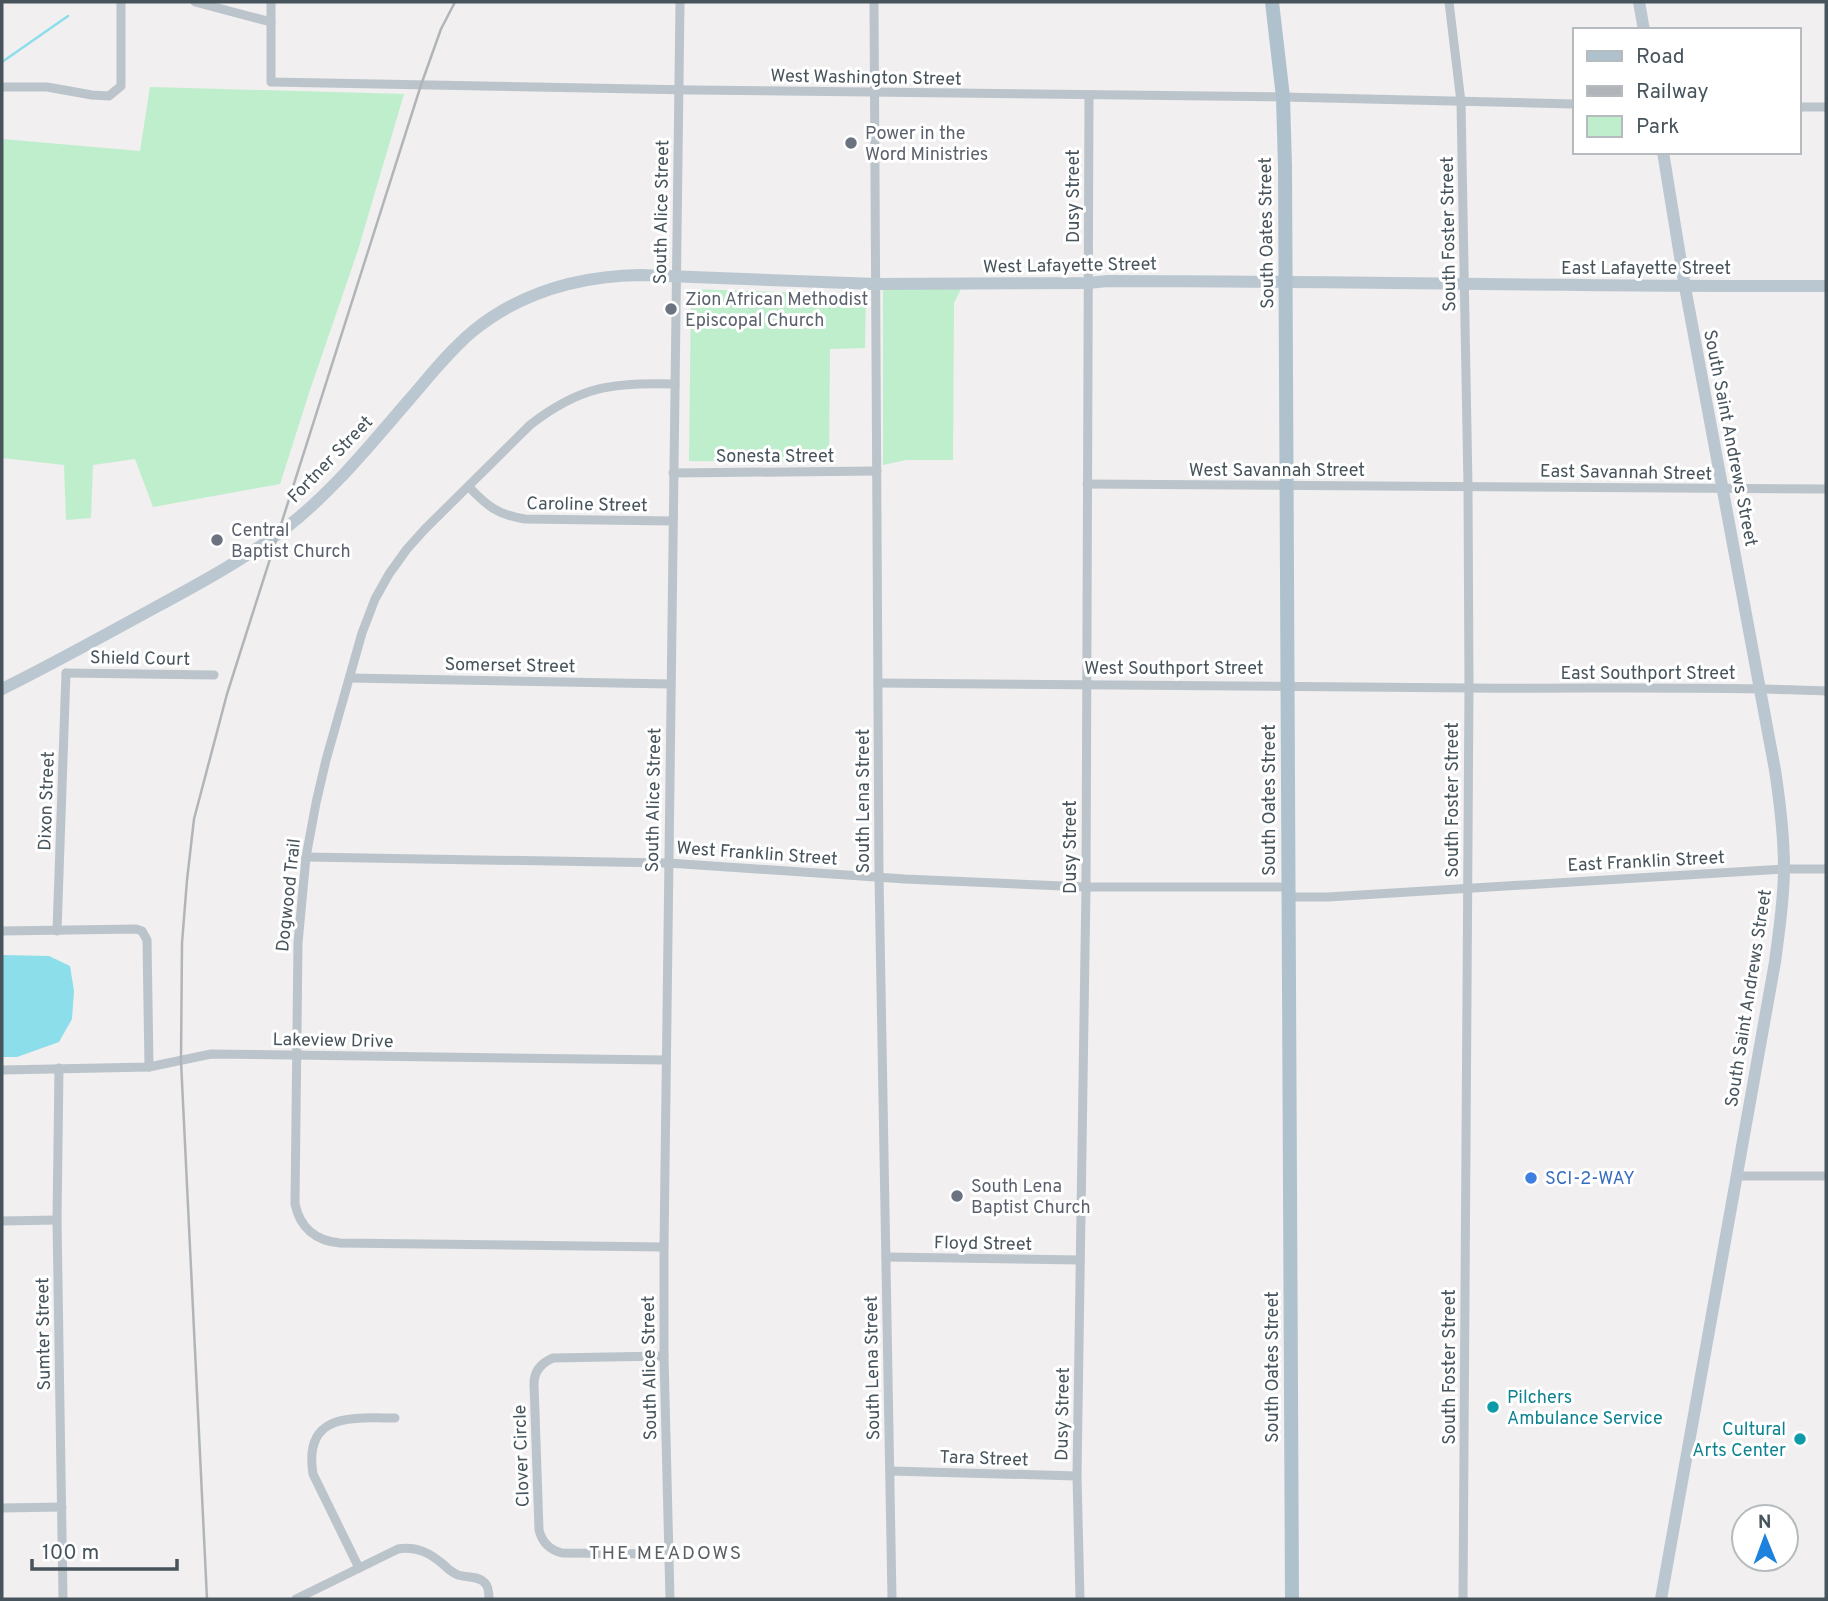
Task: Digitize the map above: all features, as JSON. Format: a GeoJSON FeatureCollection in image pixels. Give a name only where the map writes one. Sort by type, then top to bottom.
{"type":"FeatureCollection","features":[{"type":"Feature","properties":{"kind":"main road","name":"South Oates Street"},"geometry":{"type":"LineString","coordinates":[[1272,2],[1283,97],[1286,281],[1292,1599]]}},
{"type":"Feature","properties":{"kind":"street"},"geometry":{"type":"LineString","coordinates":[[2,87],[47,87],[109,96],[121,86],[121,2]]}},
{"type":"Feature","properties":{"kind":"street"},"geometry":{"type":"LineString","coordinates":[[195,2],[271,22],[271,2]]}},
{"type":"Feature","properties":{"kind":"street","name":"South Alice Street"},"geometry":{"type":"LineString","coordinates":[[670,1599],[664,1247],[680,2]]}},
{"type":"Feature","properties":{"kind":"street","name":"South Lena Street"},"geometry":{"type":"LineString","coordinates":[[874,2],[879,876],[892,1599]]}},
{"type":"Feature","properties":{"kind":"street","name":"South Foster Street"},"geometry":{"type":"LineString","coordinates":[[1449,2],[1461,102],[1468,486],[1464,1599]]}},
{"type":"Feature","properties":{"kind":"street"},"geometry":{"type":"LineString","coordinates":[[1639,2],[1644,28]]}},
{"type":"Feature","properties":{"kind":"street","name":"West Washington Street"},"geometry":{"type":"LineString","coordinates":[[271,22],[271,82],[1573,104]]}},
{"type":"Feature","properties":{"kind":"street","name":"Dusy Street"},"geometry":{"type":"LineString","coordinates":[[1080,1599],[1077,1476],[1086,887],[1089,95]]}},
{"type":"Feature","properties":{"kind":"street"},"geometry":{"type":"LineString","coordinates":[[1800,107],[1826,107]]}},
{"type":"Feature","properties":{"kind":"street","name":"South Saint Andrews Street"},"geometry":{"type":"LineString","coordinates":[[1661,1599],[1775,962],[1784,869],[1780,802],[1685,287],[1663,154]]}},
{"type":"Feature","properties":{"kind":"street","name":"Fortner Street"},"geometry":{"type":"LineString","coordinates":[[2,689],[242,559],[288,526],[363,453],[460,342],[490,318],[528,298],[569,283],[614,275],[676,276]]}},
{"type":"Feature","properties":{"kind":"street","name":"West Lafayette Street"},"geometry":{"type":"LineString","coordinates":[[676,276],[876,284],[1108,281],[1465,284]]}},
{"type":"Feature","properties":{"kind":"street","name":"East Lafayette Street"},"geometry":{"type":"LineString","coordinates":[[1465,284],[1826,286]]}},
{"type":"Feature","properties":{"kind":"street","name":"Dogwood Trail"},"geometry":{"type":"LineString","coordinates":[[664,1247],[340,1242],[318,1238],[302,1223],[295,1204],[296,1055],[298,943],[306,857],[321,782],[374,599],[407,549],[530,425],[579,394],[627,383],[675,384]]}},
{"type":"Feature","properties":{"kind":"street","name":"Sonesta Street"},"geometry":{"type":"LineString","coordinates":[[673,473],[877,471]]}},
{"type":"Feature","properties":{"kind":"street","name":"West Savannah Street"},"geometry":{"type":"LineString","coordinates":[[1087,484],[1468,486]]}},
{"type":"Feature","properties":{"kind":"street","name":"East Savannah Street"},"geometry":{"type":"LineString","coordinates":[[1468,486],[1826,489]]}},
{"type":"Feature","properties":{"kind":"street","name":"Caroline Street"},"geometry":{"type":"LineString","coordinates":[[469,487],[496,511],[510,517],[673,521]]}},
{"type":"Feature","properties":{"kind":"street"},"geometry":{"type":"LineString","coordinates":[[56,661],[66,673]]}},
{"type":"Feature","properties":{"kind":"street","name":"Shield Court"},"geometry":{"type":"LineString","coordinates":[[66,673],[214,675]]}},
{"type":"Feature","properties":{"kind":"street","name":"Dixon Street"},"geometry":{"type":"LineString","coordinates":[[57,931],[66,673]]}},
{"type":"Feature","properties":{"kind":"street","name":"Somerset Street"},"geometry":{"type":"LineString","coordinates":[[349,678],[670,684]]}},
{"type":"Feature","properties":{"kind":"street","name":"West Southport Street"},"geometry":{"type":"LineString","coordinates":[[878,682],[1469,688]]}},
{"type":"Feature","properties":{"kind":"street","name":"East Southport Street"},"geometry":{"type":"LineString","coordinates":[[1469,688],[1760,688],[1826,691]]}},
{"type":"Feature","properties":{"kind":"street","name":"West Franklin Street"},"geometry":{"type":"LineString","coordinates":[[306,857],[668,863],[1086,887],[1289,892],[1468,888]]}},
{"type":"Feature","properties":{"kind":"street","name":"East Franklin Street"},"geometry":{"type":"LineString","coordinates":[[1468,888],[1784,869],[1826,869]]}},
{"type":"Feature","properties":{"kind":"street"},"geometry":{"type":"LineString","coordinates":[[2,931],[136,929],[145,933],[149,1067]]}},
{"type":"Feature","properties":{"kind":"street","name":"Lakeview Drive"},"geometry":{"type":"LineString","coordinates":[[2,1070],[149,1067],[211,1054],[666,1060]]}},
{"type":"Feature","properties":{"kind":"street","name":"Sumter Street"},"geometry":{"type":"LineString","coordinates":[[59,1068],[57,1220],[64,1599]]}},
{"type":"Feature","properties":{"kind":"street"},"geometry":{"type":"LineString","coordinates":[[1736,1176],[1826,1176]]}},
{"type":"Feature","properties":{"kind":"street"},"geometry":{"type":"LineString","coordinates":[[2,1221],[57,1220]]}},
{"type":"Feature","properties":{"kind":"street","name":"Floyd Street"},"geometry":{"type":"LineString","coordinates":[[886,1257],[1080,1260]]}},
{"type":"Feature","properties":{"kind":"street","name":"Clover Circle"},"geometry":{"type":"LineString","coordinates":[[664,1356],[553,1358],[540,1366],[535,1374],[534,1384],[539,1530],[544,1541],[552,1549],[562,1553],[669,1554]]}},
{"type":"Feature","properties":{"kind":"street"},"geometry":{"type":"LineString","coordinates":[[359,1568],[313,1474],[312,1451],[319,1433],[334,1422],[359,1418],[395,1418]]}},
{"type":"Feature","properties":{"kind":"street","name":"Tara Street"},"geometry":{"type":"LineString","coordinates":[[890,1471],[1077,1476]]}},
{"type":"Feature","properties":{"kind":"street"},"geometry":{"type":"LineString","coordinates":[[2,1508],[62,1507]]}},
{"type":"Feature","properties":{"kind":"street"},"geometry":{"type":"LineString","coordinates":[[296,1599],[398,1549],[415,1548],[433,1555],[459,1575],[480,1579],[488,1587],[489,1599]]}},
{"type":"Feature","properties":{"kind":"green space"},"geometry":{"type":"Polygon","coordinates":[[[150,87],[404,94],[358,250],[280,484],[153,507],[135,459],[93,465],[91,518],[66,520],[64,465],[2,458],[2,139],[140,151],[150,87]]]}},
{"type":"Feature","properties":{"kind":"green space"},"geometry":{"type":"Polygon","coordinates":[[[691,289],[866,295],[865,348],[830,349],[829,462],[689,461],[691,289]]]}},
{"type":"Feature","properties":{"kind":"green space"},"geometry":{"type":"Polygon","coordinates":[[[885,289],[961,289],[954,303],[953,460],[906,460],[883,465],[885,289]]]}},
{"type":"Feature","properties":{"kind":"water"},"geometry":{"type":"Polygon","coordinates":[[[2,955],[49,956],[70,966],[74,991],[72,1019],[59,1042],[17,1057],[2,1057],[2,955]]]}},
{"type":"Feature","properties":{"kind":"waterway"},"geometry":{"type":"LineString","coordinates":[[2,62],[68,16]]}},
{"type":"Feature","properties":{"kind":"railway"},"geometry":{"type":"LineString","coordinates":[[207,1599],[181,1061],[182,943],[194,819],[227,694],[421,85],[441,29],[455,2]]}},
{"type":"Feature","properties":{"kind":"place","name":"Power in the Word Ministries"},"geometry":{"type":"Point","coordinates":[851,143]}},
{"type":"Feature","properties":{"kind":"place","name":"Zion African Methodist Episcopal Church"},"geometry":{"type":"Point","coordinates":[671,309]}},
{"type":"Feature","properties":{"kind":"place","name":"Central Baptist Church"},"geometry":{"type":"Point","coordinates":[217,540]}},
{"type":"Feature","properties":{"kind":"place","name":"SCI-2-WAY"},"geometry":{"type":"Point","coordinates":[1531,1178]}},
{"type":"Feature","properties":{"kind":"place","name":"South Lena Baptist Church"},"geometry":{"type":"Point","coordinates":[957,1196]}},
{"type":"Feature","properties":{"kind":"place","name":"Pilchers Ambulance Service"},"geometry":{"type":"Point","coordinates":[1493,1407]}},
{"type":"Feature","properties":{"kind":"place","name":"Cultural Arts Center"},"geometry":{"type":"Point","coordinates":[1800,1439]}},
{"type":"Feature","properties":{"kind":"district","name":"THE MEADOWS"},"geometry":{"type":"Point","coordinates":[666,1552]}}]}
